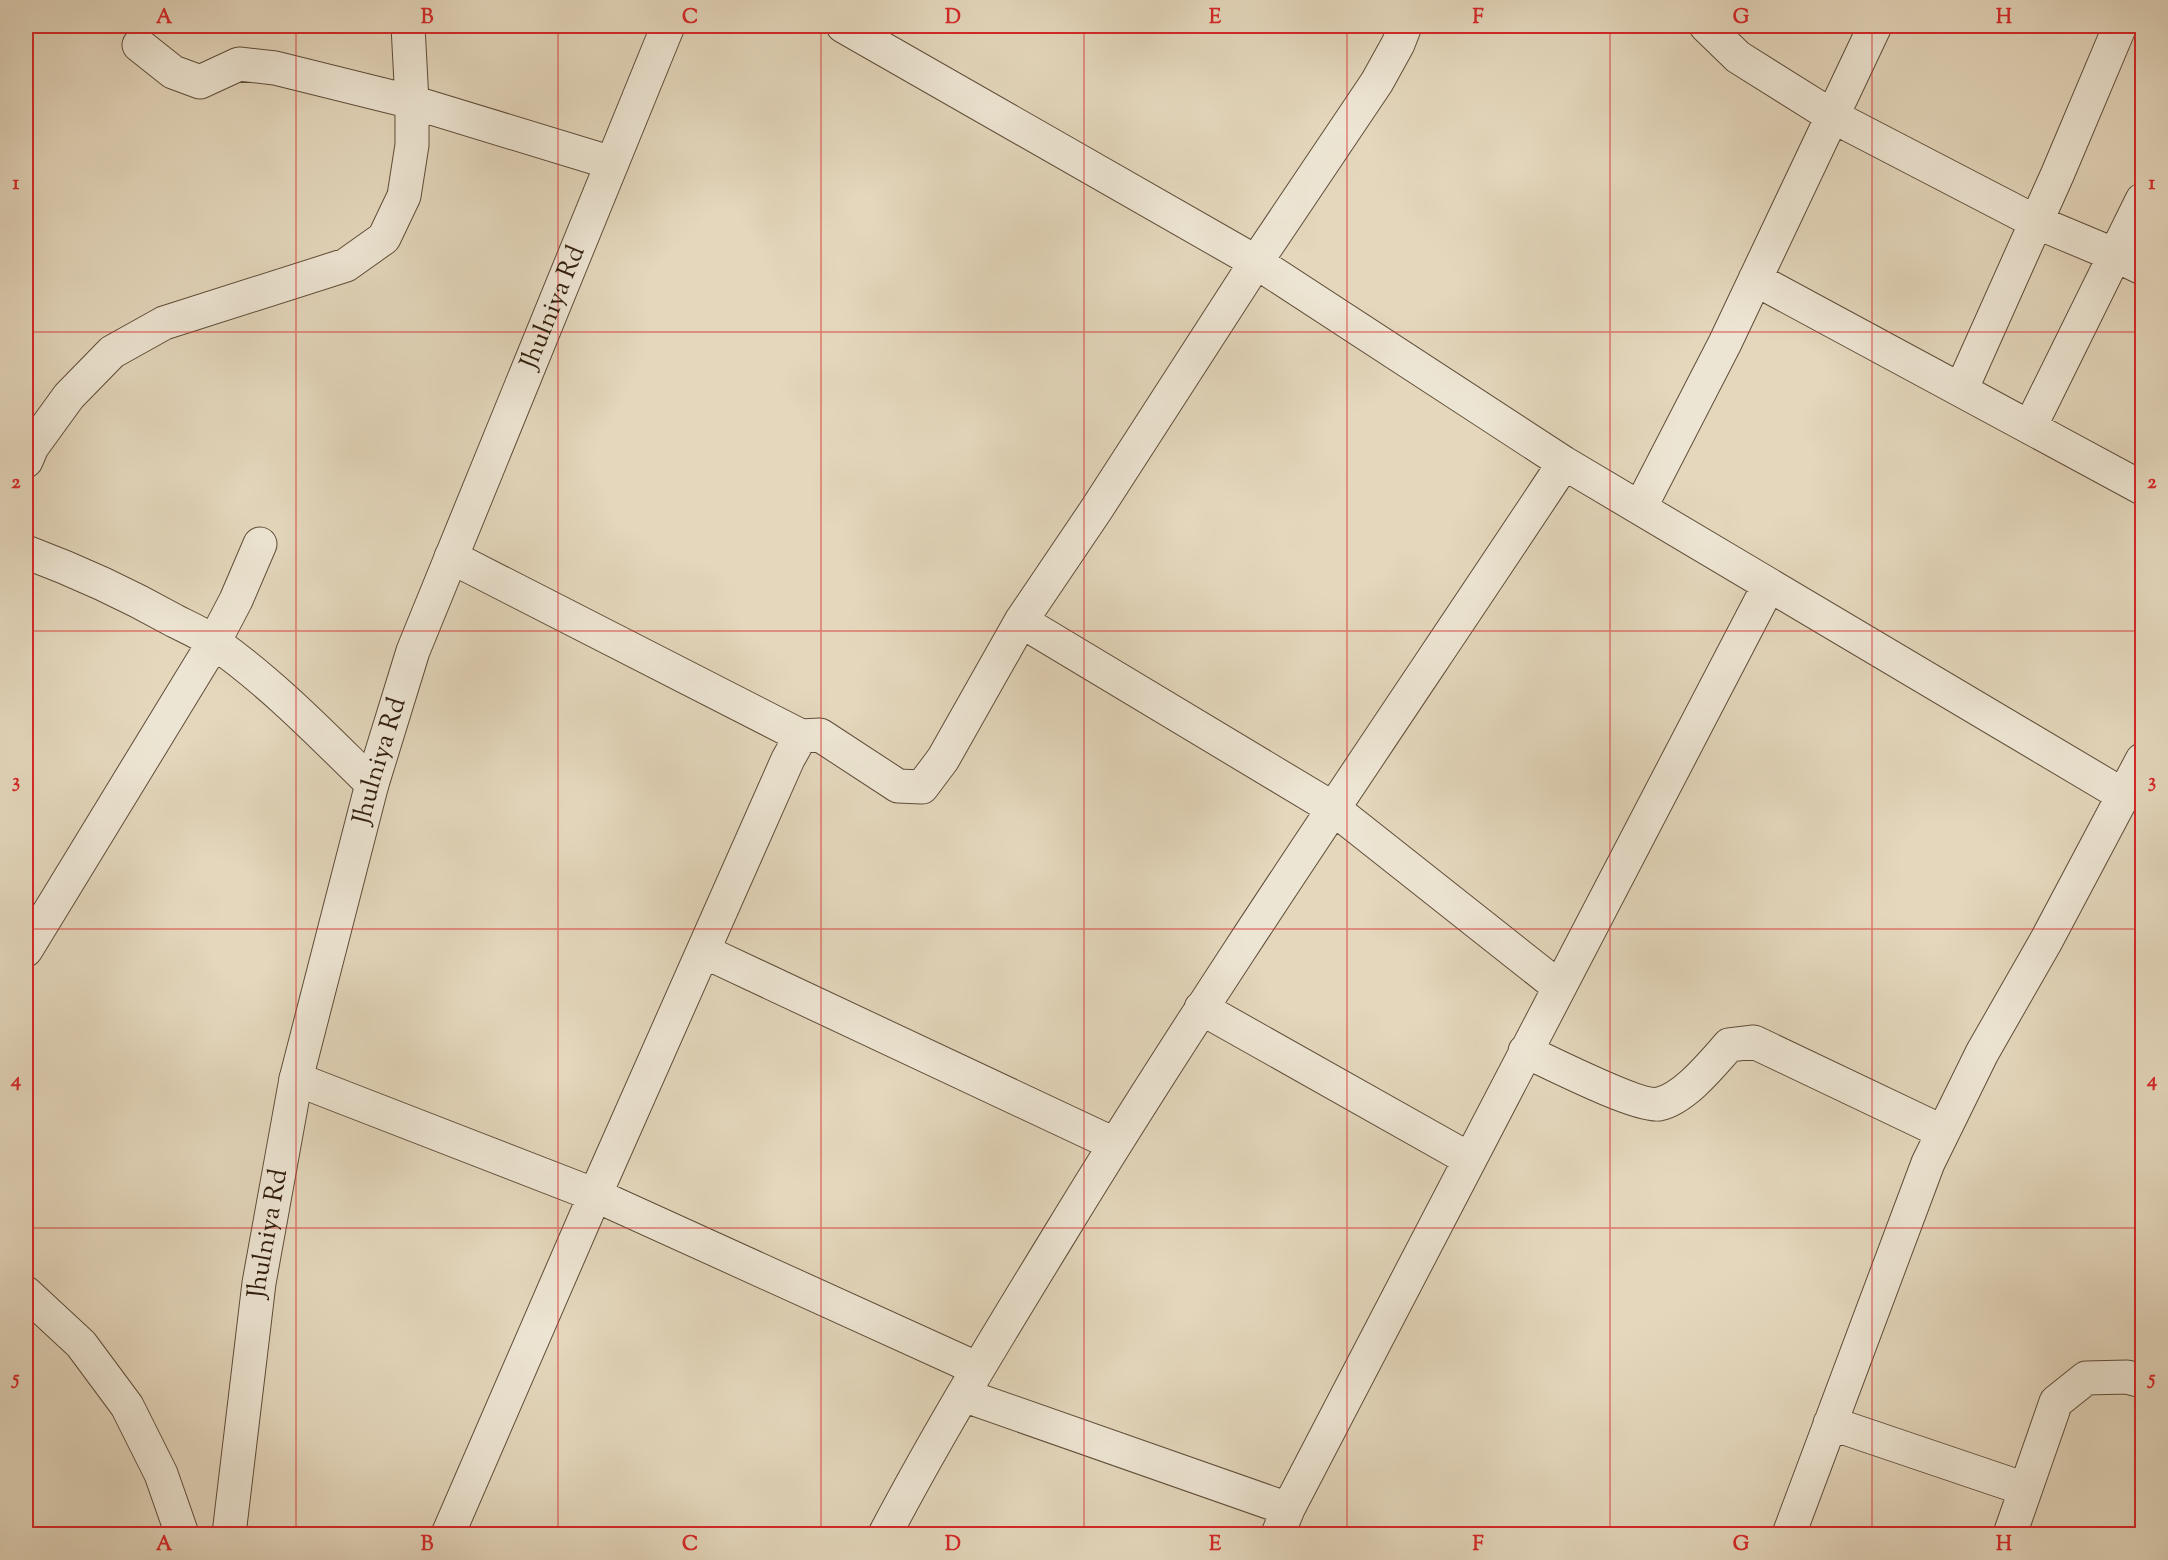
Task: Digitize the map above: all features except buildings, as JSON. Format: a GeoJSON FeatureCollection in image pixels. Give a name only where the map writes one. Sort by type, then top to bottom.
{"type":"FeatureCollection","features":[{"type":"Feature","properties":{"kind":"street"},"geometry":{"type":"LineString","coordinates":[[26,461],[32,447],[69,396],[112,352],[164,323],[346,265],[384,238],[404,196],[412,145],[408,26]]}},
{"type":"Feature","properties":{"kind":"street","name":"Jhulniya Rd"},"geometry":{"type":"LineString","coordinates":[[229,1534],[259,1283],[296,1079],[372,784],[413,651],[668,26]]}},
{"type":"Feature","properties":{"kind":"street"},"geometry":{"type":"LineString","coordinates":[[843,26],[878,34],[1256,262],[1564,463],[2123,795]]}},
{"type":"Feature","properties":{"kind":"street"},"geometry":{"type":"LineString","coordinates":[[451,557],[801,736],[820,735],[898,786],[922,787],[943,759],[1021,621],[1377,82],[1405,26]]}},
{"type":"Feature","properties":{"kind":"street"},"geometry":{"type":"LineString","coordinates":[[1706,26],[1738,57],[1832,116],[2036,222],[2129,262]]}},
{"type":"Feature","properties":{"kind":"street"},"geometry":{"type":"LineString","coordinates":[[1640,508],[1755,279],[1875,26]]}},
{"type":"Feature","properties":{"kind":"street"},"geometry":{"type":"LineString","coordinates":[[1962,390],[2120,26]]}},
{"type":"Feature","properties":{"kind":"street"},"geometry":{"type":"LineString","coordinates":[[139,45],[173,72],[200,82],[239,64],[275,68],[412,102],[612,164]]}},
{"type":"Feature","properties":{"kind":"street"},"geometry":{"type":"LineString","coordinates":[[2030,428],[2129,262],[2142,200]]}},
{"type":"Feature","properties":{"kind":"street"},"geometry":{"type":"LineString","coordinates":[[1755,279],[2142,488]]}},
{"type":"Feature","properties":{"kind":"street"},"geometry":{"type":"LineString","coordinates":[[885,1534],[924,1460],[1114,1144],[1201,1008],[1564,463]]}},
{"type":"Feature","properties":{"kind":"street"},"geometry":{"type":"LineString","coordinates":[[26,950],[214,642],[236,600],[260,544]]}},
{"type":"Feature","properties":{"kind":"street"},"geometry":{"type":"LineString","coordinates":[[26,552],[64,566],[126,595],[214,642],[265,682],[312,724],[372,784]]}},
{"type":"Feature","properties":{"kind":"street"},"geometry":{"type":"LineString","coordinates":[[296,1079],[595,1195],[970,1382],[1283,1522],[1469,1159],[1769,585]]}},
{"type":"Feature","properties":{"kind":"street"},"geometry":{"type":"LineString","coordinates":[[1021,621],[1334,809],[1559,987]]}},
{"type":"Feature","properties":{"kind":"street"},"geometry":{"type":"LineString","coordinates":[[448,1534],[595,1195],[788,759],[801,736]]}},
{"type":"Feature","properties":{"kind":"street"},"geometry":{"type":"LineString","coordinates":[[1789,1534],[1928,1163],[1982,1053],[2046,941],[2142,760]]}},
{"type":"Feature","properties":{"kind":"street"},"geometry":{"type":"LineString","coordinates":[[703,951],[1114,1144]]}},
{"type":"Feature","properties":{"kind":"street"},"geometry":{"type":"LineString","coordinates":[[1201,1008],[1469,1159]]}},
{"type":"Feature","properties":{"kind":"street"},"geometry":{"type":"LineString","coordinates":[[1526,1051],[1629,1099],[1658,1104],[1686,1090],[1729,1045],[1754,1042],[1943,1132]]}},
{"type":"Feature","properties":{"kind":"street"},"geometry":{"type":"LineString","coordinates":[[26,1293],[81,1344],[127,1406],[161,1474],[182,1534]]}},
{"type":"Feature","properties":{"kind":"street"},"geometry":{"type":"LineString","coordinates":[[2010,1534],[2056,1402],[2086,1378],[2127,1377],[2142,1381]]}},
{"type":"Feature","properties":{"kind":"street"},"geometry":{"type":"LineString","coordinates":[[1830,1423],[2025,1489]]}}]}
